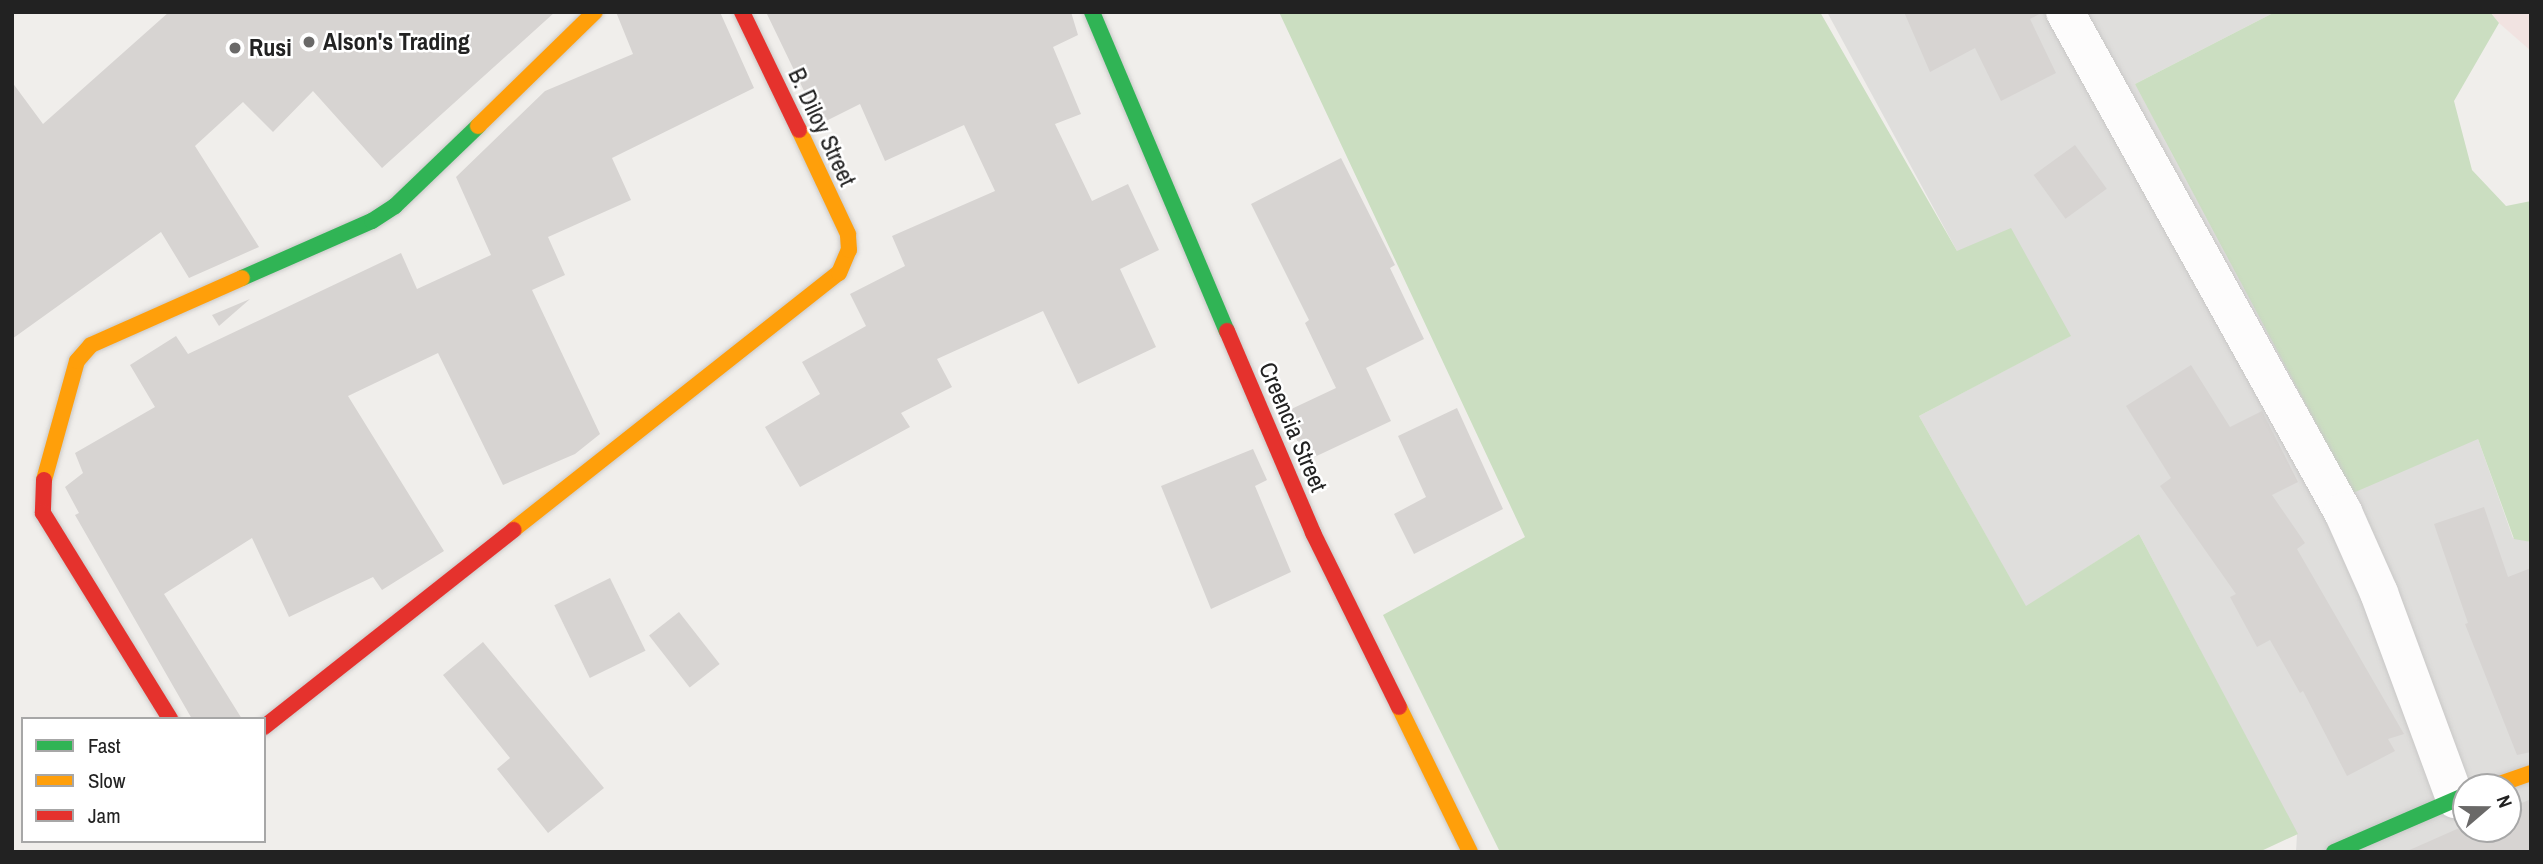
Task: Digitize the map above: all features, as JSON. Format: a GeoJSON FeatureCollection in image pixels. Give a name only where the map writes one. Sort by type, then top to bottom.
{"type":"FeatureCollection","features":[{"type":"Feature","properties":{"kind":"street"},"geometry":{"type":"LineString","coordinates":[[169,717],[43,513],[42,489],[77,361],[92,345],[372,221],[395,206],[595,12]]}},
{"type":"Feature","properties":{"kind":"street","name":"B. Diloy Street"},"geometry":{"type":"LineString","coordinates":[[266,725],[830,280],[846,263],[848,234],[742,12]]}},
{"type":"Feature","properties":{"kind":"street","name":"Creencia Street"},"geometry":{"type":"LineString","coordinates":[[1092,12],[1313,533],[1470,852]]}},
{"type":"Feature","properties":{"kind":"street"},"geometry":{"type":"LineString","coordinates":[[2065,12],[2343,513],[2379,593],[2452,777]]}},
{"type":"Feature","properties":{"kind":"street"},"geometry":{"type":"LineString","coordinates":[[2334,852],[2452,800]]}},
{"type":"Feature","properties":{"kind":"shaded area"},"geometry":{"type":"Polygon","coordinates":[[[1827,12],[2275,12],[2135,84],[2478,439],[2513,538],[2531,542],[2531,852],[2296,852],[2297,834],[2139,534],[2026,607],[1919,416],[2070,336],[1957,251],[1827,12]]]}},
{"type":"Feature","properties":{"kind":"shaded area"},"geometry":{"type":"Polygon","coordinates":[[[2490,12],[2531,12],[2531,51],[2499,23],[2490,12]]]}},
{"type":"Feature","properties":{"kind":"green space"},"geometry":{"type":"Polygon","coordinates":[[[1279,12],[1820,12],[1957,251],[2011,228],[2071,336],[1919,416],[2026,606],[2139,534],[2298,834],[2259,852],[1500,852],[1383,615],[1525,537],[1279,12]]]}},
{"type":"Feature","properties":{"kind":"green space"},"geometry":{"type":"Polygon","coordinates":[[[2275,12],[2490,12],[2499,23],[2454,101],[2472,170],[2506,206],[2531,201],[2531,542],[2514,539],[2478,439],[2353,493],[2135,84],[2275,12]]]}},
{"type":"Feature","properties":{"kind":"building"},"geometry":{"type":"Polygon","coordinates":[[[169,12],[555,12],[382,168],[313,91],[273,132],[243,102],[195,146],[259,247],[189,278],[161,232],[12,339],[12,82],[43,124],[169,12]]]}},
{"type":"Feature","properties":{"kind":"building"},"geometry":{"type":"Polygon","coordinates":[[[616,12],[720,12],[754,88],[612,158],[631,200],[548,237],[565,275],[532,290],[600,434],[575,454],[503,485],[438,353],[348,396],[444,551],[382,590],[373,577],[289,617],[252,538],[164,594],[241,717],[191,717],[75,515],[79,513],[65,487],[83,473],[75,453],[155,407],[130,365],[176,336],[188,354],[401,253],[417,289],[491,255],[456,177],[545,91],[633,54],[616,12]]]}},
{"type":"Feature","properties":{"kind":"building"},"geometry":{"type":"Polygon","coordinates":[[[766,12],[1071,12],[1078,35],[1053,47],[1081,114],[1055,124],[1092,201],[1128,184],[1159,250],[1120,269],[1156,347],[1078,384],[1043,311],[937,359],[952,387],[901,413],[910,427],[800,487],[765,427],[820,394],[802,362],[866,326],[850,294],[905,266],[892,236],[995,191],[964,125],[885,161],[860,104],[820,124],[766,12]]]}},
{"type":"Feature","properties":{"kind":"building"},"geometry":{"type":"Polygon","coordinates":[[[1904,12],[2043,12],[2030,19],[2056,73],[2001,101],[1975,48],[1930,72],[1904,12]]]}},
{"type":"Feature","properties":{"kind":"building"},"geometry":{"type":"Polygon","coordinates":[[[2075,145],[2107,189],[2065,219],[2034,175],[2075,145]]]}},
{"type":"Feature","properties":{"kind":"building"},"geometry":{"type":"Polygon","coordinates":[[[1341,158],[1395,265],[1390,268],[1424,339],[1366,368],[1391,421],[1306,461],[1285,412],[1336,388],[1305,323],[1309,320],[1251,204],[1341,158]]]}},
{"type":"Feature","properties":{"kind":"building"},"geometry":{"type":"Polygon","coordinates":[[[250,299],[219,326],[212,315],[250,299]]]}},
{"type":"Feature","properties":{"kind":"building"},"geometry":{"type":"Polygon","coordinates":[[[2191,365],[2230,427],[2262,411],[2298,482],[2272,495],[2305,543],[2297,549],[2404,734],[2388,739],[2395,751],[2347,776],[2303,691],[2300,693],[2270,640],[2257,647],[2230,597],[2236,594],[2160,486],[2171,478],[2126,406],[2191,365]]]}},
{"type":"Feature","properties":{"kind":"building"},"geometry":{"type":"Polygon","coordinates":[[[1457,408],[1503,509],[1414,554],[1394,514],[1426,497],[1398,436],[1457,408]]]}},
{"type":"Feature","properties":{"kind":"building"},"geometry":{"type":"Polygon","coordinates":[[[1253,449],[1267,480],[1255,486],[1291,572],[1211,609],[1161,486],[1253,449]]]}},
{"type":"Feature","properties":{"kind":"building"},"geometry":{"type":"Polygon","coordinates":[[[2484,507],[2508,577],[2531,568],[2531,752],[2517,755],[2465,624],[2468,623],[2434,524],[2484,507]]]}},
{"type":"Feature","properties":{"kind":"building"},"geometry":{"type":"Polygon","coordinates":[[[610,578],[646,651],[590,678],[554,605],[610,578]]]}},
{"type":"Feature","properties":{"kind":"building"},"geometry":{"type":"Polygon","coordinates":[[[679,612],[720,664],[690,687],[649,635],[679,612]]]}},
{"type":"Feature","properties":{"kind":"building"},"geometry":{"type":"Polygon","coordinates":[[[483,642],[604,788],[548,833],[497,769],[510,758],[443,675],[483,642]]]}},
{"type":"Feature","properties":{"kind":"building"},"geometry":{"type":"Polygon","coordinates":[[[2531,799],[2531,852],[2405,852],[2452,831],[2452,843],[2522,843],[2522,803],[2531,799]]]}},
{"type":"Feature","properties":{"kind":"traffic: fast"},"geometry":{"type":"LineString","coordinates":[[1092,12],[1227,331]]}},
{"type":"Feature","properties":{"kind":"traffic: fast"},"geometry":{"type":"LineString","coordinates":[[242,278],[372,221],[395,206],[478,126]]}},
{"type":"Feature","properties":{"kind":"traffic: fast"},"geometry":{"type":"LineString","coordinates":[[2334,852],[2452,801]]}},
{"type":"Feature","properties":{"kind":"traffic: slow"},"geometry":{"type":"LineString","coordinates":[[478,126],[595,12]]}},
{"type":"Feature","properties":{"kind":"traffic: slow"},"geometry":{"type":"LineString","coordinates":[[513,530],[839,273],[849,250],[848,234],[799,130]]}},
{"type":"Feature","properties":{"kind":"traffic: slow"},"geometry":{"type":"LineString","coordinates":[[44,480],[77,361],[91,345],[242,278]]}},
{"type":"Feature","properties":{"kind":"traffic: slow"},"geometry":{"type":"LineString","coordinates":[[1399,707],[1470,852]]}},
{"type":"Feature","properties":{"kind":"traffic: slow"},"geometry":{"type":"LineString","coordinates":[[2522,776],[2531,773]]}},
{"type":"Feature","properties":{"kind":"traffic: jam"},"geometry":{"type":"LineString","coordinates":[[742,12],[799,130]]}},
{"type":"Feature","properties":{"kind":"traffic: jam"},"geometry":{"type":"LineString","coordinates":[[1227,331],[1313,533],[1399,707]]}},
{"type":"Feature","properties":{"kind":"traffic: jam"},"geometry":{"type":"LineString","coordinates":[[44,480],[43,513],[169,717]]}},
{"type":"Feature","properties":{"kind":"traffic: jam"},"geometry":{"type":"LineString","coordinates":[[266,725],[513,530]]}},
{"type":"Feature","properties":{"kind":"place","name":"Alson's Trading"},"geometry":{"type":"Point","coordinates":[309,42]}},
{"type":"Feature","properties":{"kind":"place","name":"Rusi"},"geometry":{"type":"Point","coordinates":[235,48]}}]}
